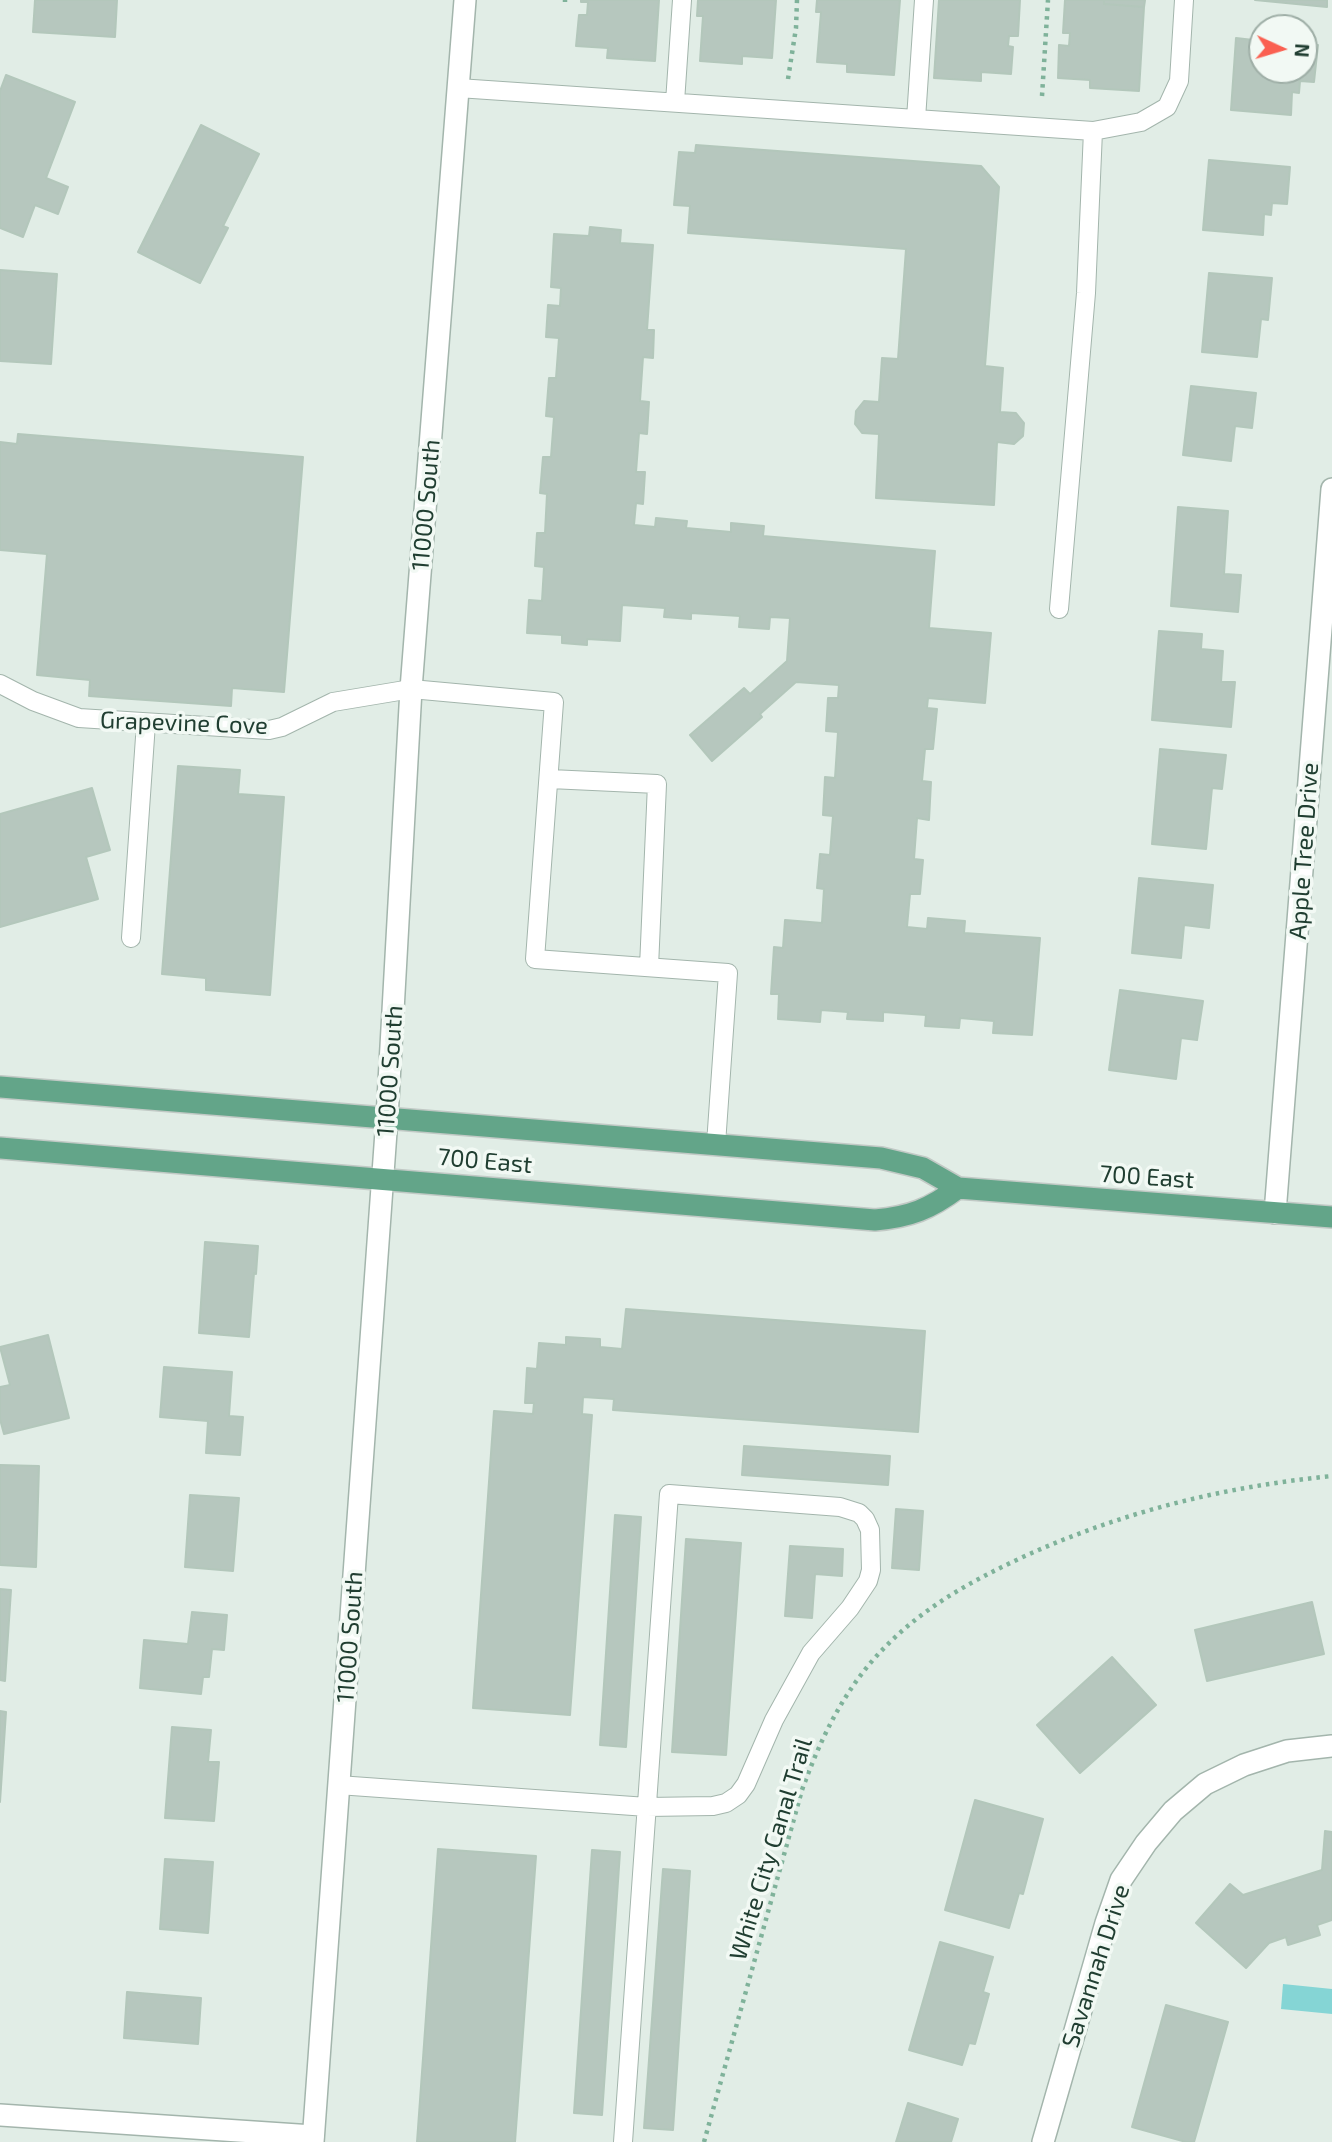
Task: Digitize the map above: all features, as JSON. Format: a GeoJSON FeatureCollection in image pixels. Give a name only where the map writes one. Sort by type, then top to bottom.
{"type":"FeatureCollection","features":[{"type":"Feature","properties":{"kind":"main road","name":"700 East"},"geometry":{"type":"LineString","coordinates":[[0,1087],[881,1158],[923,1168],[958,1188],[1332,1217]]}},
{"type":"Feature","properties":{"kind":"main road","name":"700 East"},"geometry":{"type":"LineString","coordinates":[[0,1148],[875,1220],[898,1218],[919,1212],[940,1202],[958,1188]]}},
{"type":"Feature","properties":{"kind":"street","name":"11000 South"},"geometry":{"type":"LineString","coordinates":[[313,2139],[383,1179],[411,689],[465,0]]}},
{"type":"Feature","properties":{"kind":"street","name":"Apple Tree Drive"},"geometry":{"type":"LineString","coordinates":[[1275,1213],[1332,489]]}},
{"type":"Feature","properties":{"kind":"street","name":"Savannah Drive"},"geometry":{"type":"LineString","coordinates":[[1043,2142],[1106,1923],[1121,1880],[1146,1843],[1173,1811],[1205,1784],[1244,1765],[1287,1751],[1332,1746]]}},
{"type":"Feature","properties":{"kind":"street"},"geometry":{"type":"LineString","coordinates":[[0,2115],[313,2139]]}},
{"type":"Feature","properties":{"kind":"lane"},"geometry":{"type":"LineString","coordinates":[[675,102],[682,0]]}},
{"type":"Feature","properties":{"kind":"lane"},"geometry":{"type":"LineString","coordinates":[[916,119],[924,0]]}},
{"type":"Feature","properties":{"kind":"lane"},"geometry":{"type":"LineString","coordinates":[[458,88],[1093,131],[1142,122],[1167,107],[1179,81],[1184,0]]}},
{"type":"Feature","properties":{"kind":"lane"},"geometry":{"type":"LineString","coordinates":[[1059,608],[1086,293],[1093,131]]}},
{"type":"Feature","properties":{"kind":"lane","name":"Grapevine Cove"},"geometry":{"type":"LineString","coordinates":[[0,684],[33,701],[79,718],[269,730],[282,727],[333,702],[411,689],[554,702],[550,779]]}},
{"type":"Feature","properties":{"kind":"lane"},"geometry":{"type":"LineString","coordinates":[[131,938],[146,723]]}},
{"type":"Feature","properties":{"kind":"lane"},"geometry":{"type":"LineString","coordinates":[[649,967],[657,783],[550,779],[536,959],[728,973],[716,1144]]}},
{"type":"Feature","properties":{"kind":"lane"},"geometry":{"type":"LineString","coordinates":[[338,1785],[647,1807],[713,1806],[726,1803],[738,1796],[746,1784],[774,1720],[811,1653],[850,1608],[868,1581],[872,1540],[865,1519],[859,1513],[840,1507],[669,1494],[647,1807],[623,2142]]}},
{"type":"Feature","properties":{"kind":"path"},"geometry":{"type":"LineString","coordinates":[[788,79],[797,0]]}},
{"type":"Feature","properties":{"kind":"path"},"geometry":{"type":"LineString","coordinates":[[1042,96],[1048,0]]}},
{"type":"Feature","properties":{"kind":"path","name":"White City Canal Trail"},"geometry":{"type":"LineString","coordinates":[[704,2142],[802,1790],[831,1721],[873,1660],[899,1634],[940,1601],[967,1584],[1061,1540],[1117,1519],[1234,1488],[1332,1476]]}},
{"type":"Feature","properties":{"kind":"water"},"geometry":{"type":"Polygon","coordinates":[[[1283,1984],[1332,1989],[1332,2014],[1281,2009],[1283,1984]]]}},
{"type":"Feature","properties":{"kind":"building"},"geometry":{"type":"Polygon","coordinates":[[[35,0],[117,0],[115,37],[33,32],[35,0]]]}},
{"type":"Feature","properties":{"kind":"building"},"geometry":{"type":"Polygon","coordinates":[[[581,0],[659,0],[655,61],[607,58],[608,48],[576,46],[579,15],[587,15],[588,2],[581,0]]]}},
{"type":"Feature","properties":{"kind":"building"},"geometry":{"type":"Polygon","coordinates":[[[698,0],[776,0],[772,58],[742,56],[742,64],[700,61],[703,16],[697,16],[698,0]]]}},
{"type":"Feature","properties":{"kind":"building"},"geometry":{"type":"Polygon","coordinates":[[[817,0],[900,0],[894,75],[847,72],[847,64],[817,62],[821,12],[816,12],[817,0]]]}},
{"type":"Feature","properties":{"kind":"building"},"geometry":{"type":"Polygon","coordinates":[[[939,0],[1020,0],[1018,36],[1009,36],[1008,46],[1013,47],[1011,74],[981,72],[981,81],[934,78],[939,0]]]}},
{"type":"Feature","properties":{"kind":"building"},"geometry":{"type":"Polygon","coordinates":[[[1065,0],[1104,0],[1104,4],[1144,7],[1139,91],[1090,88],[1090,80],[1058,78],[1059,45],[1069,46],[1070,33],[1063,33],[1065,0]]]}},
{"type":"Feature","properties":{"kind":"building"},"geometry":{"type":"Polygon","coordinates":[[[1104,0],[1145,0],[1144,7],[1104,4],[1104,0]]]}},
{"type":"Feature","properties":{"kind":"building"},"geometry":{"type":"Polygon","coordinates":[[[1255,0],[1327,0],[1327,7],[1255,0]]]}},
{"type":"Feature","properties":{"kind":"building"},"geometry":{"type":"Polygon","coordinates":[[[1236,38],[1248,39],[1248,84],[1300,84],[1299,93],[1292,92],[1291,115],[1231,110],[1236,38]]]}},
{"type":"Feature","properties":{"kind":"building"},"geometry":{"type":"Polygon","coordinates":[[[6,75],[75,102],[46,178],[68,187],[58,214],[35,205],[23,237],[0,228],[0,91],[6,75]]]}},
{"type":"Feature","properties":{"kind":"building"},"geometry":{"type":"Polygon","coordinates":[[[201,125],[259,154],[223,226],[228,228],[200,283],[138,252],[201,125]]]}},
{"type":"Feature","properties":{"kind":"building"},"geometry":{"type":"Polygon","coordinates":[[[696,145],[981,166],[999,187],[985,366],[1003,368],[1000,412],[1016,413],[1024,423],[1023,436],[1014,444],[997,442],[994,505],[876,498],[879,434],[862,433],[855,424],[856,411],[864,401],[879,402],[882,358],[898,359],[906,249],[688,233],[690,206],[674,205],[679,152],[695,153],[696,145]]]}},
{"type":"Feature","properties":{"kind":"building"},"geometry":{"type":"Polygon","coordinates":[[[1209,160],[1290,167],[1287,204],[1272,203],[1271,215],[1264,214],[1263,235],[1203,230],[1209,160]]]}},
{"type":"Feature","properties":{"kind":"building"},"geometry":{"type":"Polygon","coordinates":[[[590,227],[621,230],[620,243],[653,245],[647,330],[654,330],[653,358],[643,357],[640,401],[649,402],[647,434],[639,433],[636,472],[645,472],[643,504],[636,503],[634,525],[655,527],[656,518],[687,521],[686,528],[731,532],[731,523],[764,526],[763,536],[935,551],[929,628],[991,633],[985,703],[928,698],[927,708],[937,709],[933,749],[925,749],[922,781],[931,782],[929,820],[917,818],[914,859],[923,860],[920,894],[910,894],[907,927],[927,929],[928,918],[965,921],[964,933],[1040,938],[1032,1035],[993,1033],[994,1021],[960,1018],[959,1028],[925,1026],[926,1015],[883,1012],[883,1021],[847,1019],[848,1012],[821,1010],[820,1022],[778,1019],[779,994],[771,994],[774,947],[783,948],[785,920],[822,923],[824,889],[817,888],[820,854],[830,855],[833,816],[823,815],[825,777],[835,778],[838,732],[826,731],[828,698],[838,698],[839,685],[796,682],[760,714],[762,717],[712,761],[690,735],[744,688],[750,694],[787,661],[790,618],[770,617],[769,629],[739,627],[740,616],[691,613],[691,619],[664,617],[665,608],[622,605],[620,641],[587,639],[587,645],[562,643],[562,635],[527,633],[529,600],[542,601],[544,567],[535,566],[537,533],[545,533],[547,494],[540,493],[543,457],[551,457],[554,417],[546,416],[549,378],[556,378],[559,338],[546,337],[548,305],[560,306],[561,288],[551,287],[554,234],[589,236],[590,227]]]}},
{"type":"Feature","properties":{"kind":"building"},"geometry":{"type":"Polygon","coordinates":[[[0,270],[57,274],[51,364],[0,361],[0,270]]]}},
{"type":"Feature","properties":{"kind":"building"},"geometry":{"type":"Polygon","coordinates":[[[1209,273],[1272,278],[1268,320],[1261,319],[1257,357],[1202,352],[1209,273]]]}},
{"type":"Feature","properties":{"kind":"building"},"geometry":{"type":"Polygon","coordinates":[[[1191,386],[1256,393],[1252,428],[1235,426],[1231,461],[1183,455],[1191,386]]]}},
{"type":"Feature","properties":{"kind":"building"},"geometry":{"type":"Polygon","coordinates":[[[18,434],[303,457],[284,692],[232,688],[231,706],[89,696],[90,680],[37,675],[47,554],[0,550],[0,442],[17,444],[18,434]]]}},
{"type":"Feature","properties":{"kind":"building"},"geometry":{"type":"Polygon","coordinates":[[[1178,507],[1228,511],[1224,574],[1241,575],[1238,612],[1171,606],[1178,507]]]}},
{"type":"Feature","properties":{"kind":"building"},"geometry":{"type":"Polygon","coordinates":[[[1159,631],[1202,634],[1201,649],[1223,651],[1221,682],[1235,682],[1231,727],[1152,720],[1159,631]]]}},
{"type":"Feature","properties":{"kind":"building"},"geometry":{"type":"Polygon","coordinates":[[[1160,749],[1226,755],[1222,789],[1212,788],[1206,849],[1152,844],[1160,749]]]}},
{"type":"Feature","properties":{"kind":"building"},"geometry":{"type":"Polygon","coordinates":[[[178,766],[240,770],[238,794],[284,797],[270,995],[206,990],[206,978],[162,974],[178,766]]]}},
{"type":"Feature","properties":{"kind":"building"},"geometry":{"type":"Polygon","coordinates":[[[92,788],[110,850],[86,857],[98,899],[0,927],[0,814],[92,788]]]}},
{"type":"Feature","properties":{"kind":"building"},"geometry":{"type":"Polygon","coordinates":[[[1139,878],[1213,885],[1209,928],[1184,925],[1181,958],[1132,953],[1139,878]]]}},
{"type":"Feature","properties":{"kind":"building"},"geometry":{"type":"Polygon","coordinates":[[[1120,990],[1203,1001],[1197,1040],[1181,1038],[1176,1079],[1109,1070],[1120,990]]]}},
{"type":"Feature","properties":{"kind":"building"},"geometry":{"type":"Polygon","coordinates":[[[205,1242],[258,1246],[249,1337],[199,1333],[205,1242]]]}},
{"type":"Feature","properties":{"kind":"building"},"geometry":{"type":"Polygon","coordinates":[[[626,1309],[925,1331],[918,1432],[613,1410],[614,1399],[583,1397],[582,1414],[592,1415],[570,1715],[473,1708],[494,1411],[533,1414],[534,1403],[525,1403],[527,1368],[537,1369],[539,1343],[566,1345],[566,1337],[600,1339],[600,1347],[622,1349],[626,1309]]]}},
{"type":"Feature","properties":{"kind":"building"},"geometry":{"type":"Polygon","coordinates":[[[48,1335],[69,1418],[4,1434],[0,1419],[0,1387],[10,1385],[0,1347],[48,1335]]]}},
{"type":"Feature","properties":{"kind":"building"},"geometry":{"type":"Polygon","coordinates":[[[164,1367],[232,1372],[229,1416],[243,1417],[240,1455],[206,1453],[208,1421],[160,1417],[164,1367]]]}},
{"type":"Feature","properties":{"kind":"building"},"geometry":{"type":"Polygon","coordinates":[[[744,1446],[890,1456],[888,1485],[742,1475],[744,1446]]]}},
{"type":"Feature","properties":{"kind":"building"},"geometry":{"type":"Polygon","coordinates":[[[0,1465],[39,1466],[36,1567],[0,1565],[0,1465]]]}},
{"type":"Feature","properties":{"kind":"building"},"geometry":{"type":"Polygon","coordinates":[[[190,1495],[239,1498],[233,1571],[185,1567],[190,1495]]]}},
{"type":"Feature","properties":{"kind":"building"},"geometry":{"type":"Polygon","coordinates":[[[896,1509],[923,1511],[919,1570],[892,1568],[896,1509]]]}},
{"type":"Feature","properties":{"kind":"building"},"geometry":{"type":"Polygon","coordinates":[[[615,1515],[641,1517],[626,1747],[600,1745],[615,1515]]]}},
{"type":"Feature","properties":{"kind":"building"},"geometry":{"type":"Polygon","coordinates":[[[686,1539],[741,1543],[726,1755],[672,1752],[686,1539]]]}},
{"type":"Feature","properties":{"kind":"building"},"geometry":{"type":"Polygon","coordinates":[[[790,1546],[843,1549],[842,1576],[815,1574],[812,1618],[785,1616],[790,1546]]]}},
{"type":"Feature","properties":{"kind":"building"},"geometry":{"type":"Polygon","coordinates":[[[0,1589],[11,1590],[5,1681],[0,1680],[0,1589]]]}},
{"type":"Feature","properties":{"kind":"building"},"geometry":{"type":"Polygon","coordinates":[[[1312,1602],[1324,1654],[1207,1681],[1195,1630],[1312,1602]]]}},
{"type":"Feature","properties":{"kind":"building"},"geometry":{"type":"Polygon","coordinates":[[[192,1612],[227,1615],[224,1650],[212,1649],[209,1677],[203,1677],[201,1694],[140,1688],[144,1640],[188,1644],[192,1612]]]}},
{"type":"Feature","properties":{"kind":"building"},"geometry":{"type":"Polygon","coordinates":[[[1112,1657],[1156,1705],[1080,1773],[1037,1725],[1112,1657]]]}},
{"type":"Feature","properties":{"kind":"building"},"geometry":{"type":"Polygon","coordinates":[[[0,1711],[6,1712],[0,1802],[0,1711]]]}},
{"type":"Feature","properties":{"kind":"building"},"geometry":{"type":"Polygon","coordinates":[[[172,1727],[211,1730],[208,1762],[219,1762],[214,1821],[165,1818],[172,1727]]]}},
{"type":"Feature","properties":{"kind":"building"},"geometry":{"type":"Polygon","coordinates":[[[975,1800],[1043,1819],[1023,1894],[1019,1893],[1009,1928],[945,1910],[975,1800]]]}},
{"type":"Feature","properties":{"kind":"building"},"geometry":{"type":"Polygon","coordinates":[[[1325,1831],[1332,1832],[1332,1920],[1317,1925],[1320,1935],[1288,1945],[1286,1937],[1269,1943],[1246,1968],[1196,1923],[1230,1884],[1243,1895],[1322,1870],[1325,1831]]]}},
{"type":"Feature","properties":{"kind":"building"},"geometry":{"type":"Polygon","coordinates":[[[438,1849],[536,1856],[515,2142],[417,2142],[438,1849]]]}},
{"type":"Feature","properties":{"kind":"building"},"geometry":{"type":"Polygon","coordinates":[[[592,1850],[620,1852],[602,2115],[574,2113],[592,1850]]]}},
{"type":"Feature","properties":{"kind":"building"},"geometry":{"type":"Polygon","coordinates":[[[165,1859],[213,1862],[208,1933],[160,1929],[165,1859]]]}},
{"type":"Feature","properties":{"kind":"building"},"geometry":{"type":"Polygon","coordinates":[[[663,1869],[690,1871],[673,2130],[644,2128],[663,1869]]]}},
{"type":"Feature","properties":{"kind":"building"},"geometry":{"type":"Polygon","coordinates":[[[940,1942],[993,1957],[983,1992],[989,1994],[975,2044],[969,2043],[962,2065],[909,2050],[940,1942]]]}},
{"type":"Feature","properties":{"kind":"building"},"geometry":{"type":"Polygon","coordinates":[[[127,1992],[201,1998],[198,2044],[124,2038],[127,1992]]]}},
{"type":"Feature","properties":{"kind":"building"},"geometry":{"type":"Polygon","coordinates":[[[1166,2005],[1228,2022],[1194,2142],[1132,2127],[1166,2005]]]}},
{"type":"Feature","properties":{"kind":"building"},"geometry":{"type":"Polygon","coordinates":[[[908,2103],[958,2119],[951,2142],[896,2142],[908,2103]]]}}]}
